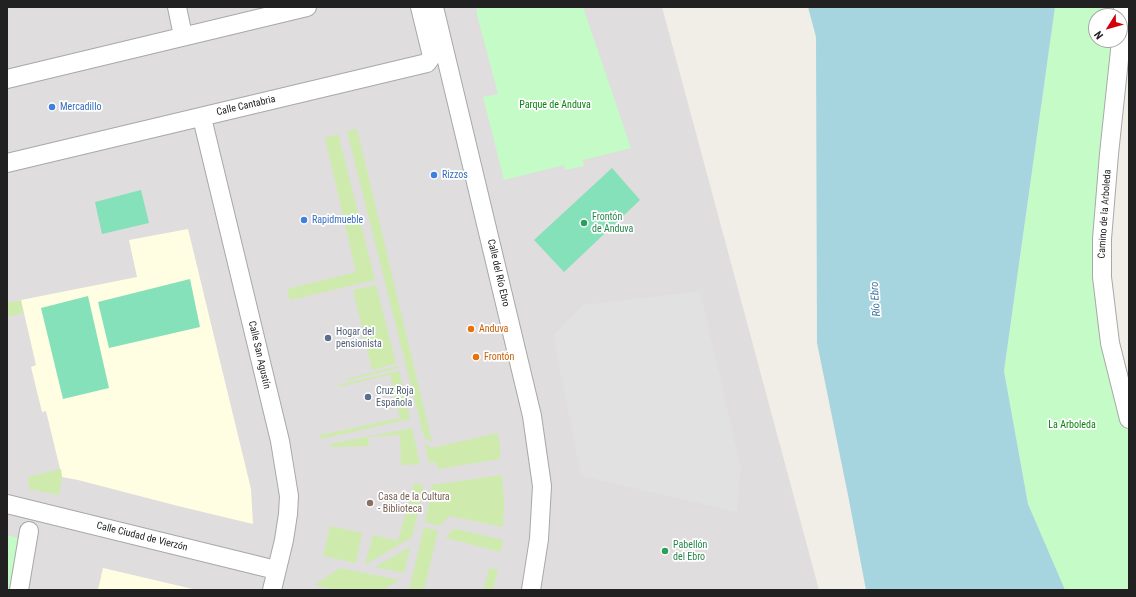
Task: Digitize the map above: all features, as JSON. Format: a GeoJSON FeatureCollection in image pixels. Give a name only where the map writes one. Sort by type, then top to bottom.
{"type":"FeatureCollection","features":[{"type":"Feature","properties":{"kind":"street"},"geometry":{"type":"LineString","coordinates":[[177,7],[182,31]]}},
{"type":"Feature","properties":{"kind":"street"},"geometry":{"type":"LineString","coordinates":[[7,72],[283,7]]}},
{"type":"Feature","properties":{"kind":"street"},"geometry":{"type":"LineString","coordinates":[[7,79],[307,7]]}},
{"type":"Feature","properties":{"kind":"street","name":"Calle Cantabria"},"geometry":{"type":"LineString","coordinates":[[7,163],[426,63],[432,56],[420,7]]}},
{"type":"Feature","properties":{"kind":"street","name":"Calle del Río Ebro"},"geometry":{"type":"LineString","coordinates":[[434,7],[532,416],[542,486],[539,539],[531,590]]}},
{"type":"Feature","properties":{"kind":"street","name":"Camino de la Arboleda"},"geometry":{"type":"LineString","coordinates":[[1123,7],[1123,22],[1109,154],[1102,239],[1102,277],[1110,342],[1129,419]]}},
{"type":"Feature","properties":{"kind":"street","name":"Calle Cantabria"},"geometry":{"type":"LineString","coordinates":[[7,169],[448,64]]}},
{"type":"Feature","properties":{"kind":"street","name":"Calle San Agustín"},"geometry":{"type":"LineString","coordinates":[[203,122],[280,441],[289,496],[284,540],[272,590]]}},
{"type":"Feature","properties":{"kind":"street","name":"Calle Ciudad de Vierzón"},"geometry":{"type":"LineString","coordinates":[[7,504],[276,570]]}},
{"type":"Feature","properties":{"kind":"street"},"geometry":{"type":"LineString","coordinates":[[19,590],[29,531]]}},
{"type":"Feature","properties":{"kind":"shaded area"},"geometry":{"type":"Polygon","coordinates":[[[7,7],[662,7],[819,590],[7,590],[7,7]]]}},
{"type":"Feature","properties":{"kind":"shaded area"},"geometry":{"type":"Polygon","coordinates":[[[188,229],[251,489],[253,524],[62,477],[46,411],[42,412],[31,367],[36,365],[21,300],[137,277],[129,240],[188,229]]]}},
{"type":"Feature","properties":{"kind":"shaded area"},"geometry":{"type":"Polygon","coordinates":[[[700,291],[741,468],[737,512],[581,476],[553,336],[582,305],[700,291]]]}},
{"type":"Feature","properties":{"kind":"shaded area"},"geometry":{"type":"Polygon","coordinates":[[[103,568],[197,590],[98,590],[103,568]]]}},
{"type":"Feature","properties":{"kind":"green space","name":"Parque de Anduva"},"geometry":{"type":"Polygon","coordinates":[[[476,7],[583,7],[631,148],[583,160],[584,166],[565,170],[564,165],[504,180],[483,97],[498,94],[476,7]]]}},
{"type":"Feature","properties":{"kind":"green space","name":"La Arboleda"},"geometry":{"type":"Polygon","coordinates":[[[1055,7],[1123,7],[1088,8],[1088,48],[1120,48],[1102,239],[1102,277],[1110,343],[1129,419],[1129,590],[1063,590],[1028,504],[1004,371],[1055,7]]]}},
{"type":"Feature","properties":{"kind":"green space"},"geometry":{"type":"Polygon","coordinates":[[[357,129],[432,442],[424,437],[347,131],[357,129]]]}},
{"type":"Feature","properties":{"kind":"green space"},"geometry":{"type":"Polygon","coordinates":[[[338,134],[375,280],[290,300],[287,289],[356,272],[325,138],[338,134]]]}},
{"type":"Feature","properties":{"kind":"green space","name":"Frontón de Anduva"},"geometry":{"type":"Polygon","coordinates":[[[612,168],[640,200],[564,272],[534,240],[612,168]]]}},
{"type":"Feature","properties":{"kind":"green space"},"geometry":{"type":"Polygon","coordinates":[[[141,190],[149,223],[102,234],[95,202],[141,190]]]}},
{"type":"Feature","properties":{"kind":"green space"},"geometry":{"type":"Polygon","coordinates":[[[190,279],[200,327],[109,348],[98,302],[190,279]]]}},
{"type":"Feature","properties":{"kind":"green space"},"geometry":{"type":"Polygon","coordinates":[[[376,285],[396,363],[372,370],[353,290],[376,285]]]}},
{"type":"Feature","properties":{"kind":"green space"},"geometry":{"type":"Polygon","coordinates":[[[88,296],[109,388],[63,399],[41,308],[88,296]]]}},
{"type":"Feature","properties":{"kind":"green space"},"geometry":{"type":"Polygon","coordinates":[[[21,300],[23,313],[7,317],[7,303],[21,300]]]}},
{"type":"Feature","properties":{"kind":"green space"},"geometry":{"type":"Polygon","coordinates":[[[397,366],[398,368],[344,381],[346,379],[397,366]]]}},
{"type":"Feature","properties":{"kind":"green space"},"geometry":{"type":"Polygon","coordinates":[[[399,371],[410,419],[321,439],[320,435],[400,418],[390,375],[338,387],[338,385],[399,371]]]}},
{"type":"Feature","properties":{"kind":"green space"},"geometry":{"type":"Polygon","coordinates":[[[412,428],[420,464],[401,465],[400,435],[368,437],[369,446],[331,447],[330,444],[412,428]]]}},
{"type":"Feature","properties":{"kind":"green space"},"geometry":{"type":"Polygon","coordinates":[[[498,433],[500,459],[438,469],[436,462],[429,463],[425,444],[431,448],[498,433]]]}},
{"type":"Feature","properties":{"kind":"green space"},"geometry":{"type":"Polygon","coordinates":[[[61,469],[62,477],[59,495],[29,489],[28,477],[61,469]]]}},
{"type":"Feature","properties":{"kind":"green space"},"geometry":{"type":"Polygon","coordinates":[[[502,475],[504,501],[503,527],[450,516],[439,526],[425,522],[432,485],[502,475]]]}},
{"type":"Feature","properties":{"kind":"green space"},"geometry":{"type":"Polygon","coordinates":[[[414,483],[423,485],[423,491],[412,537],[365,565],[373,535],[398,541],[414,483]]]}},
{"type":"Feature","properties":{"kind":"green space"},"geometry":{"type":"Polygon","coordinates":[[[330,526],[362,533],[356,563],[323,556],[330,526]]]}},
{"type":"Feature","properties":{"kind":"green space"},"geometry":{"type":"Polygon","coordinates":[[[424,527],[438,531],[424,590],[409,590],[424,527]]]}},
{"type":"Feature","properties":{"kind":"green space"},"geometry":{"type":"Polygon","coordinates":[[[456,529],[503,540],[501,552],[446,538],[452,530],[456,529]]]}},
{"type":"Feature","properties":{"kind":"green space"},"geometry":{"type":"Polygon","coordinates":[[[7,535],[21,539],[11,590],[7,590],[7,535]]]}},
{"type":"Feature","properties":{"kind":"green space"},"geometry":{"type":"Polygon","coordinates":[[[410,547],[404,573],[375,567],[410,547]]]}},
{"type":"Feature","properties":{"kind":"green space"},"geometry":{"type":"Polygon","coordinates":[[[340,568],[399,580],[383,590],[335,590],[315,585],[340,568]]]}},
{"type":"Feature","properties":{"kind":"green space"},"geometry":{"type":"Polygon","coordinates":[[[489,568],[498,570],[493,590],[484,590],[489,568]]]}},
{"type":"Feature","properties":{"kind":"water","name":"Río Ebro"},"geometry":{"type":"Polygon","coordinates":[[[808,7],[1055,7],[1004,371],[1028,504],[1065,590],[866,590],[817,343],[816,37],[808,7]]]}},
{"type":"Feature","properties":{"kind":"place","name":"Mercadillo"},"geometry":{"type":"Point","coordinates":[52,107]}},
{"type":"Feature","properties":{"kind":"place","name":"Rizzos"},"geometry":{"type":"Point","coordinates":[434,175]}},
{"type":"Feature","properties":{"kind":"place","name":"Rapidmueble"},"geometry":{"type":"Point","coordinates":[304,220]}},
{"type":"Feature","properties":{"kind":"place","name":"Frontón de Anduva"},"geometry":{"type":"Point","coordinates":[584,223]}},
{"type":"Feature","properties":{"kind":"place","name":"Anduva"},"geometry":{"type":"Point","coordinates":[471,329]}},
{"type":"Feature","properties":{"kind":"place","name":"Hogar del pensionista"},"geometry":{"type":"Point","coordinates":[328,338]}},
{"type":"Feature","properties":{"kind":"place","name":"Frontón"},"geometry":{"type":"Point","coordinates":[476,357]}},
{"type":"Feature","properties":{"kind":"place","name":"Cruz Roja Española"},"geometry":{"type":"Point","coordinates":[368,397]}},
{"type":"Feature","properties":{"kind":"place","name":"Casa de la Cultura - Biblioteca"},"geometry":{"type":"Point","coordinates":[370,503]}},
{"type":"Feature","properties":{"kind":"place","name":"Pabellón del Ebro"},"geometry":{"type":"Point","coordinates":[665,551]}}]}
